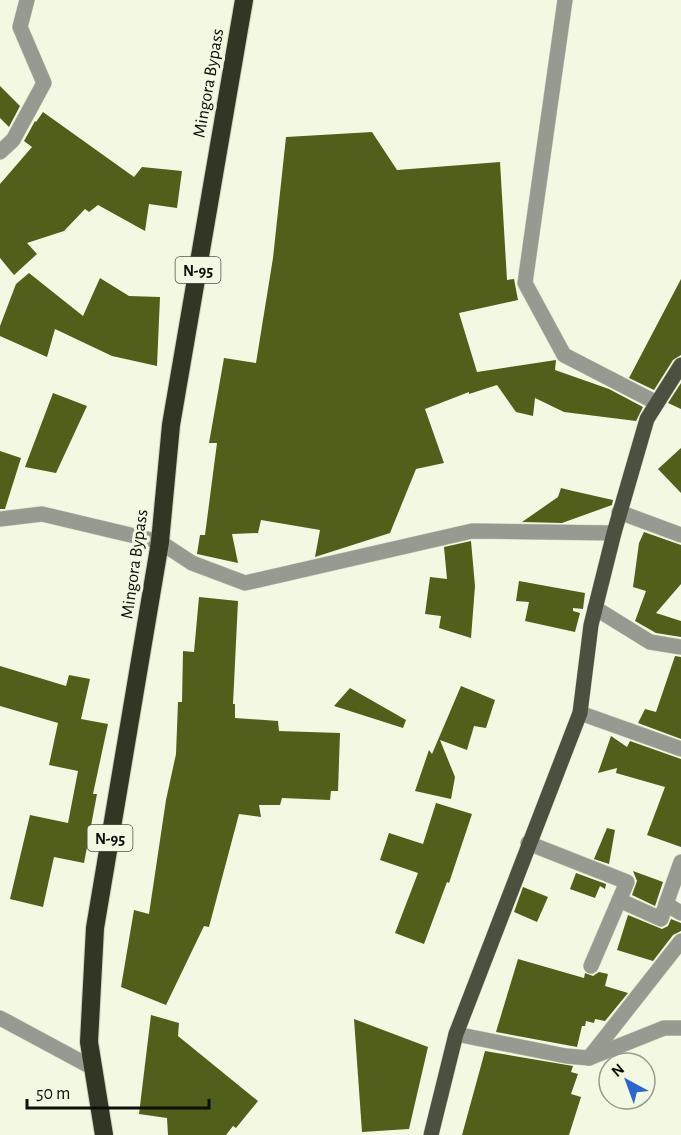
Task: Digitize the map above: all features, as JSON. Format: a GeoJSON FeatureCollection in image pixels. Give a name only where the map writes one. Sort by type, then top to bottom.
{"type":"FeatureCollection","features":[{"type":"Feature","properties":{"kind":"highway","name":"Mingora Bypass"},"geometry":{"type":"LineString","coordinates":[[104,1135],[89,1042],[95,928],[160,542],[171,425],[244,0]]}},
{"type":"Feature","properties":{"kind":"main road"},"geometry":{"type":"LineString","coordinates":[[431,1135],[456,1034],[580,712],[595,608],[619,512],[647,419],[681,365]]}},
{"type":"Feature","properties":{"kind":"street"},"geometry":{"type":"LineString","coordinates":[[0,152],[13,140],[44,83],[20,27],[27,0]]}},
{"type":"Feature","properties":{"kind":"street"},"geometry":{"type":"LineString","coordinates":[[565,0],[525,283],[564,355],[657,403]]}},
{"type":"Feature","properties":{"kind":"street"},"geometry":{"type":"LineString","coordinates":[[619,512],[681,535]]}},
{"type":"Feature","properties":{"kind":"street"},"geometry":{"type":"LineString","coordinates":[[0,519],[42,514],[160,542],[192,563],[245,583],[472,531],[614,533]]}},
{"type":"Feature","properties":{"kind":"street"},"geometry":{"type":"LineString","coordinates":[[595,608],[650,642],[681,647]]}},
{"type":"Feature","properties":{"kind":"street"},"geometry":{"type":"LineString","coordinates":[[580,712],[681,749]]}},
{"type":"Feature","properties":{"kind":"street"},"geometry":{"type":"LineString","coordinates":[[528,843],[627,882],[591,966]]}},
{"type":"Feature","properties":{"kind":"street"},"geometry":{"type":"LineString","coordinates":[[619,900],[661,919],[681,862]]}},
{"type":"Feature","properties":{"kind":"street"},"geometry":{"type":"LineString","coordinates":[[666,904],[681,913]]}},
{"type":"Feature","properties":{"kind":"street"},"geometry":{"type":"LineString","coordinates":[[590,1058],[681,941]]}},
{"type":"Feature","properties":{"kind":"street"},"geometry":{"type":"LineString","coordinates":[[0,1018],[93,1068]]}},
{"type":"Feature","properties":{"kind":"street"},"geometry":{"type":"LineString","coordinates":[[456,1034],[590,1058],[664,1028],[681,1028]]}},
{"type":"Feature","properties":{"kind":"building"},"geometry":{"type":"Polygon","coordinates":[[[0,86],[20,106],[9,127],[0,118],[0,86]]]}},
{"type":"Feature","properties":{"kind":"building"},"geometry":{"type":"Polygon","coordinates":[[[43,112],[134,177],[142,167],[182,171],[177,208],[149,204],[145,231],[98,205],[89,212],[85,209],[64,231],[27,243],[37,254],[14,275],[0,258],[0,184],[32,147],[24,141],[43,112]]]}},
{"type":"Feature","properties":{"kind":"building"},"geometry":{"type":"Polygon","coordinates":[[[372,132],[397,170],[500,162],[507,280],[514,279],[518,300],[459,313],[477,372],[556,360],[555,370],[609,389],[643,407],[636,421],[564,412],[535,398],[533,416],[516,412],[497,385],[469,394],[469,392],[425,409],[444,463],[416,469],[390,533],[315,557],[320,530],[261,520],[258,533],[232,534],[238,563],[197,554],[200,535],[205,535],[217,443],[209,443],[224,358],[256,363],[273,258],[286,137],[372,132]]]}},
{"type":"Feature","properties":{"kind":"building"},"geometry":{"type":"Polygon","coordinates":[[[29,273],[83,316],[100,278],[129,296],[160,297],[157,366],[112,356],[55,329],[47,357],[0,336],[0,326],[16,284],[29,273]]]}},
{"type":"Feature","properties":{"kind":"building"},"geometry":{"type":"Polygon","coordinates":[[[681,279],[681,355],[673,360],[654,390],[629,378],[681,279]]]}},
{"type":"Feature","properties":{"kind":"building"},"geometry":{"type":"Polygon","coordinates":[[[681,383],[681,409],[668,403],[681,383]]]}},
{"type":"Feature","properties":{"kind":"building"},"geometry":{"type":"Polygon","coordinates":[[[53,393],[87,406],[56,473],[25,467],[53,393]]]}},
{"type":"Feature","properties":{"kind":"building"},"geometry":{"type":"Polygon","coordinates":[[[681,448],[681,493],[658,469],[681,448]]]}},
{"type":"Feature","properties":{"kind":"building"},"geometry":{"type":"Polygon","coordinates":[[[0,451],[21,458],[5,509],[0,509],[0,451]]]}},
{"type":"Feature","properties":{"kind":"building"},"geometry":{"type":"Polygon","coordinates":[[[561,488],[613,500],[612,505],[562,523],[522,522],[558,497],[561,488]]]}},
{"type":"Feature","properties":{"kind":"building"},"geometry":{"type":"Polygon","coordinates":[[[644,532],[681,545],[681,584],[656,613],[681,621],[681,637],[656,633],[635,621],[646,591],[633,587],[639,543],[644,532]]]}},
{"type":"Feature","properties":{"kind":"building"},"geometry":{"type":"Polygon","coordinates":[[[471,541],[475,586],[471,638],[439,628],[441,616],[425,614],[430,577],[447,579],[444,547],[471,541]]]}},
{"type":"Feature","properties":{"kind":"building"},"geometry":{"type":"Polygon","coordinates":[[[519,581],[585,593],[583,609],[573,608],[573,611],[580,613],[575,632],[525,621],[529,602],[516,601],[519,581]]]}},
{"type":"Feature","properties":{"kind":"building"},"geometry":{"type":"Polygon","coordinates":[[[199,597],[238,601],[233,704],[235,704],[235,718],[278,721],[279,731],[340,733],[338,791],[331,791],[330,800],[282,798],[280,805],[259,805],[261,817],[239,814],[209,927],[204,926],[166,1005],[121,987],[134,910],[149,914],[166,800],[176,754],[178,702],[182,702],[183,651],[194,652],[199,597]]]}},
{"type":"Feature","properties":{"kind":"building"},"geometry":{"type":"Polygon","coordinates":[[[675,656],[681,657],[681,739],[638,723],[645,709],[656,712],[675,656]]]}},
{"type":"Feature","properties":{"kind":"building"},"geometry":{"type":"Polygon","coordinates":[[[0,666],[66,686],[69,675],[90,679],[81,719],[108,724],[93,794],[97,794],[84,863],[54,857],[43,907],[10,899],[30,815],[68,823],[78,771],[49,765],[58,723],[0,706],[0,666]]]}},
{"type":"Feature","properties":{"kind":"building"},"geometry":{"type":"Polygon","coordinates":[[[461,686],[495,700],[486,728],[474,726],[467,750],[440,740],[455,777],[451,799],[415,791],[429,750],[432,754],[461,686]]]}},
{"type":"Feature","properties":{"kind":"building"},"geometry":{"type":"Polygon","coordinates":[[[350,688],[406,720],[403,728],[334,706],[350,688]]]}},
{"type":"Feature","properties":{"kind":"building"},"geometry":{"type":"Polygon","coordinates":[[[611,736],[627,747],[630,741],[681,759],[681,847],[647,835],[665,787],[616,773],[617,768],[598,773],[611,736]]]}},
{"type":"Feature","properties":{"kind":"building"},"geometry":{"type":"Polygon","coordinates":[[[436,803],[472,814],[449,883],[447,882],[424,944],[395,933],[418,873],[380,860],[389,833],[423,844],[436,803]]]}},
{"type":"Feature","properties":{"kind":"building"},"geometry":{"type":"Polygon","coordinates":[[[607,828],[615,830],[609,864],[594,859],[607,828]]]}},
{"type":"Feature","properties":{"kind":"building"},"geometry":{"type":"Polygon","coordinates":[[[633,871],[663,882],[655,906],[632,895],[637,881],[633,871]]]}},
{"type":"Feature","properties":{"kind":"building"},"geometry":{"type":"Polygon","coordinates":[[[576,873],[606,884],[605,889],[600,886],[595,898],[570,889],[576,873]]]}},
{"type":"Feature","properties":{"kind":"building"},"geometry":{"type":"Polygon","coordinates":[[[523,887],[548,897],[537,922],[514,912],[523,887]]]}},
{"type":"Feature","properties":{"kind":"building"},"geometry":{"type":"Polygon","coordinates":[[[628,915],[662,929],[668,926],[671,919],[681,923],[681,931],[673,935],[653,961],[617,950],[628,915]]]}},
{"type":"Feature","properties":{"kind":"building"},"geometry":{"type":"Polygon","coordinates":[[[518,959],[584,978],[585,973],[593,976],[599,972],[608,974],[605,986],[628,993],[605,1021],[595,1019],[594,1023],[586,1021],[585,1026],[582,1026],[577,1047],[496,1032],[518,959]]]}},
{"type":"Feature","properties":{"kind":"building"},"geometry":{"type":"Polygon","coordinates":[[[151,1015],[179,1023],[178,1036],[258,1101],[236,1128],[233,1126],[226,1135],[168,1135],[167,1118],[139,1114],[151,1015]]]}},
{"type":"Feature","properties":{"kind":"building"},"geometry":{"type":"Polygon","coordinates":[[[354,1019],[428,1047],[409,1129],[362,1132],[354,1019]]]}},
{"type":"Feature","properties":{"kind":"building"},"geometry":{"type":"Polygon","coordinates":[[[485,1051],[573,1066],[571,1072],[578,1074],[571,1094],[581,1097],[569,1135],[462,1135],[485,1051]]]}}]}
